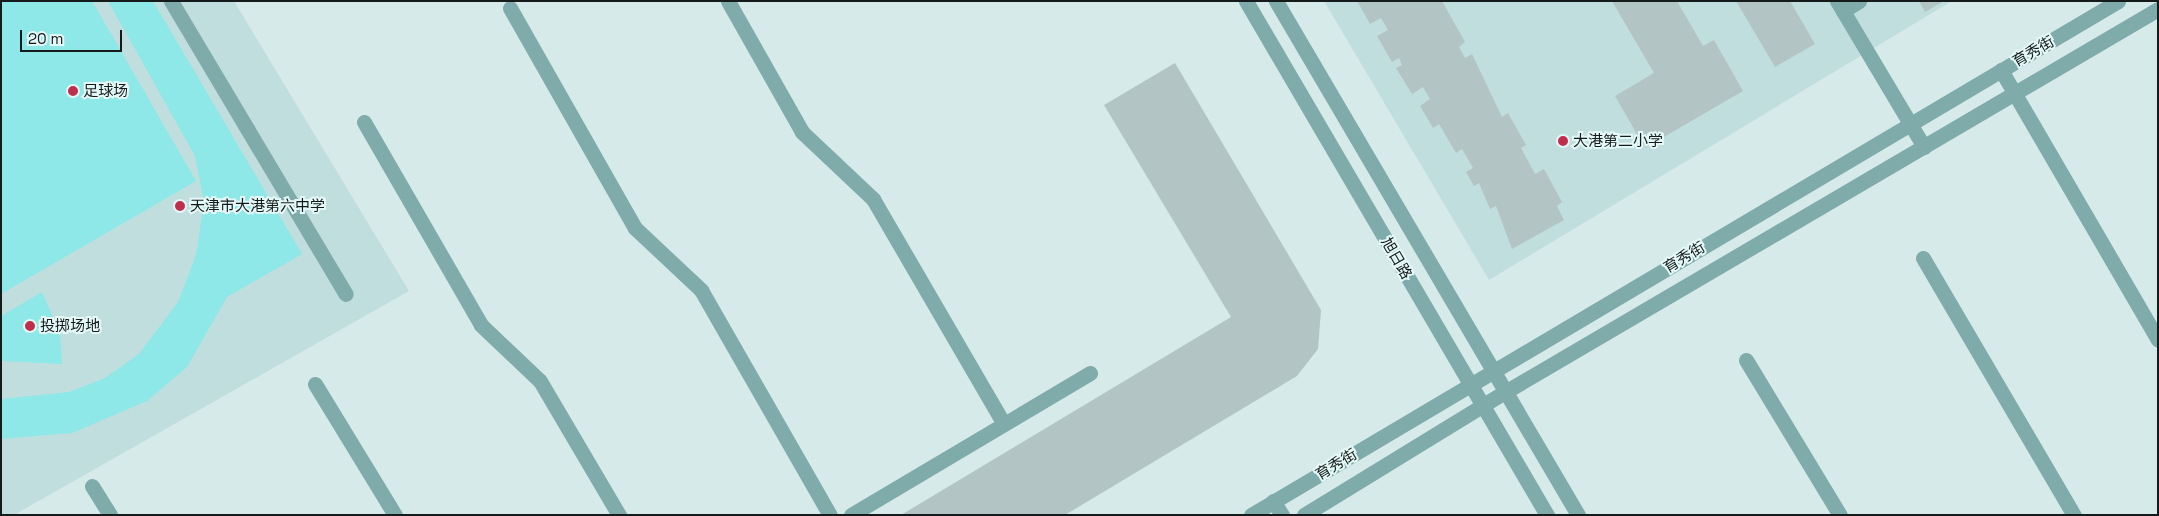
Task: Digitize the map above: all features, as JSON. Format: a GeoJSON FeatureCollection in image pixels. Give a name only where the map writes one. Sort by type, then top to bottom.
{"type":"FeatureCollection","features":[{"type":"Feature","properties":{"kind":"street"},"geometry":{"type":"LineString","coordinates":[[172,1],[346,294]]}},
{"type":"Feature","properties":{"kind":"street"},"geometry":{"type":"LineString","coordinates":[[728,1],[802,132],[873,199],[1004,424]]}},
{"type":"Feature","properties":{"kind":"street","name":"旭日路"},"geometry":{"type":"LineString","coordinates":[[1246,1],[1547,515]]}},
{"type":"Feature","properties":{"kind":"street","name":"旭日路"},"geometry":{"type":"LineString","coordinates":[[1276,1],[1578,515]]}},
{"type":"Feature","properties":{"kind":"street"},"geometry":{"type":"LineString","coordinates":[[1859,1],[1840,6],[1924,147]]}},
{"type":"Feature","properties":{"kind":"street","name":"育秀街"},"geometry":{"type":"LineString","coordinates":[[1251,515],[2118,1]]}},
{"type":"Feature","properties":{"kind":"street"},"geometry":{"type":"LineString","coordinates":[[510,8],[635,228],[701,290],[830,515]]}},
{"type":"Feature","properties":{"kind":"street","name":"育秀街"},"geometry":{"type":"LineString","coordinates":[[1304,515],[1483,405],[2158,9]]}},
{"type":"Feature","properties":{"kind":"street"},"geometry":{"type":"LineString","coordinates":[[2001,70],[2158,340]]}},
{"type":"Feature","properties":{"kind":"street"},"geometry":{"type":"LineString","coordinates":[[364,122],[481,325],[540,381],[619,515]]}},
{"type":"Feature","properties":{"kind":"street"},"geometry":{"type":"LineString","coordinates":[[1923,258],[2074,515]]}},
{"type":"Feature","properties":{"kind":"street"},"geometry":{"type":"LineString","coordinates":[[1746,360],[1840,515]]}},
{"type":"Feature","properties":{"kind":"street"},"geometry":{"type":"LineString","coordinates":[[851,515],[1090,373]]}},
{"type":"Feature","properties":{"kind":"street"},"geometry":{"type":"LineString","coordinates":[[315,384],[395,515]]}},
{"type":"Feature","properties":{"kind":"street"},"geometry":{"type":"LineString","coordinates":[[92,486],[110,515]]}},
{"type":"Feature","properties":{"kind":"street"},"geometry":{"type":"LineString","coordinates":[[1274,501],[1282,515]]}},
{"type":"Feature","properties":{"kind":"shaded area","name":"天津市大港第六中学"},"geometry":{"type":"Polygon","coordinates":[[[1,1],[234,1],[409,291],[14,515],[1,515],[1,1]]]}},
{"type":"Feature","properties":{"kind":"shaded area","name":"足球场"},"geometry":{"type":"Polygon","coordinates":[[[1,1],[92,1],[196,181],[1,294],[1,1]]]}},
{"type":"Feature","properties":{"kind":"shaded area"},"geometry":{"type":"Polygon","coordinates":[[[108,1],[153,1],[302,254],[227,297],[187,367],[147,401],[72,433],[1,439],[1,399],[69,392],[105,378],[139,354],[178,302],[196,255],[204,202],[195,156],[108,1]]]}},
{"type":"Feature","properties":{"kind":"shaded area","name":"大港第二小学"},"geometry":{"type":"Polygon","coordinates":[[[1324,1],[1952,1],[1489,280],[1324,1]]]}},
{"type":"Feature","properties":{"kind":"shaded area","name":"投掷场地"},"geometry":{"type":"Polygon","coordinates":[[[42,292],[60,333],[62,364],[1,361],[1,316],[42,292]]]}},
{"type":"Feature","properties":{"kind":"building"},"geometry":{"type":"Polygon","coordinates":[[[1357,1],[1442,1],[1465,42],[1459,47],[1465,58],[1472,54],[1502,117],[1508,113],[1526,145],[1521,148],[1535,174],[1544,169],[1562,202],[1557,206],[1564,220],[1512,249],[1496,206],[1490,209],[1479,183],[1474,186],[1466,172],[1473,168],[1462,149],[1456,153],[1439,124],[1433,128],[1420,106],[1430,99],[1423,87],[1412,94],[1396,68],[1402,65],[1399,58],[1392,62],[1377,36],[1388,30],[1381,18],[1370,24],[1357,1]]]}},
{"type":"Feature","properties":{"kind":"building"},"geometry":{"type":"Polygon","coordinates":[[[1612,1],[1677,1],[1703,46],[1714,40],[1743,91],[1645,148],[1615,96],[1654,73],[1612,1]]]}},
{"type":"Feature","properties":{"kind":"building"},"geometry":{"type":"Polygon","coordinates":[[[1736,1],[1790,1],[1815,44],[1775,67],[1736,1]]]}},
{"type":"Feature","properties":{"kind":"building"},"geometry":{"type":"Polygon","coordinates":[[[1919,1],[1944,1],[1925,12],[1919,1]]]}},
{"type":"Feature","properties":{"kind":"building"},"geometry":{"type":"Polygon","coordinates":[[[1175,63],[1321,310],[1318,349],[1297,376],[1065,515],[901,515],[1231,317],[1104,105],[1175,63]]]}},
{"type":"Feature","properties":{"kind":"place","name":"足球场"},"geometry":{"type":"Point","coordinates":[73,91]}},
{"type":"Feature","properties":{"kind":"place","name":"大港第二小学"},"geometry":{"type":"Point","coordinates":[1563,141]}},
{"type":"Feature","properties":{"kind":"place","name":"天津市大港第六中学"},"geometry":{"type":"Point","coordinates":[180,206]}},
{"type":"Feature","properties":{"kind":"place","name":"投掷场地"},"geometry":{"type":"Point","coordinates":[30,326]}}]}
